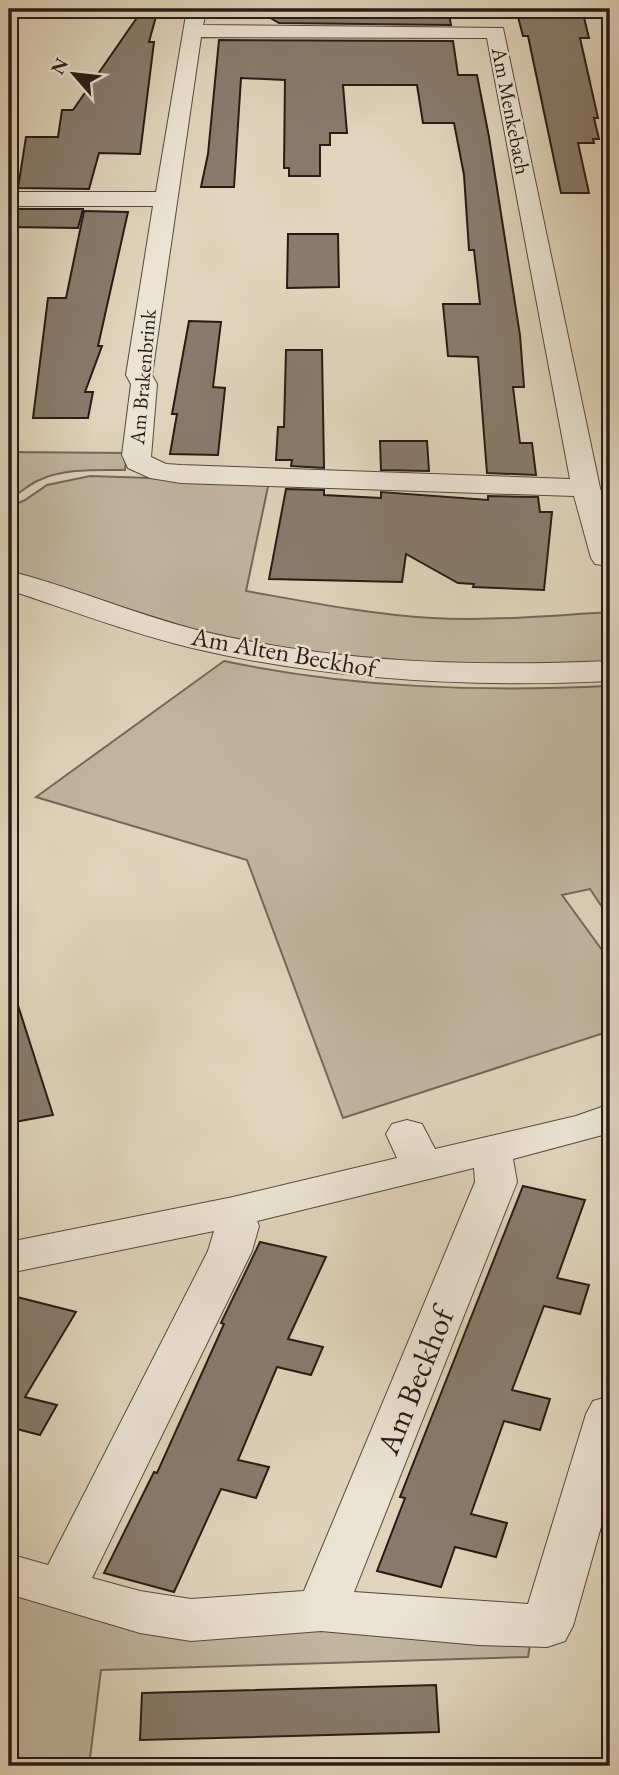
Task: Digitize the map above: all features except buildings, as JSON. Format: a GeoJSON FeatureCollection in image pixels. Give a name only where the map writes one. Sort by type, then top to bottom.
{"type":"FeatureCollection","features":[{"type":"Feature","properties":{"kind":"street","name":"Am Brakenbrink"},"geometry":{"type":"LineString","coordinates":[[194,20],[139,375],[144,384],[136,455],[138,462],[146,468],[194,474],[586,488]]}},
{"type":"Feature","properties":{"kind":"street","name":"Am Menkebach"},"geometry":{"type":"LineString","coordinates":[[194,20],[496,32],[586,488],[606,558]]}},
{"type":"Feature","properties":{"kind":"street"},"geometry":{"type":"LineString","coordinates":[[9,199],[165,200]]}},
{"type":"Feature","properties":{"kind":"street","name":"Am Alten Beckhof"},"geometry":{"type":"LineString","coordinates":[[9,580],[190,637],[324,664],[466,675],[610,671]]}},
{"type":"Feature","properties":{"kind":"street"},"geometry":{"type":"LineString","coordinates":[[9,1257],[233,1212],[415,1150],[488,1151],[587,1127],[610,1118]]}},
{"type":"Feature","properties":{"kind":"street","name":"Am Beckhof"},"geometry":{"type":"LineString","coordinates":[[321,1610],[496,1182],[495,1164],[488,1151]]}},
{"type":"Feature","properties":{"kind":"street"},"geometry":{"type":"LineString","coordinates":[[62,1588],[230,1251],[237,1227],[233,1212]]}},
{"type":"Feature","properties":{"kind":"street"},"geometry":{"type":"LineString","coordinates":[[9,1574],[140,1612],[191,1620],[321,1610],[479,1624],[547,1626],[610,1414]]}},
{"type":"Feature","properties":{"kind":"shaded area"},"geometry":{"type":"Polygon","coordinates":[[[9,452],[127,453],[125,470],[58,474],[37,481],[9,499],[9,452]]]}},
{"type":"Feature","properties":{"kind":"shaded area"},"geometry":{"type":"Polygon","coordinates":[[[90,476],[269,482],[246,591],[362,611],[432,618],[499,618],[610,612],[610,664],[472,667],[304,653],[198,631],[9,572],[9,507],[47,485],[90,476]]]}},
{"type":"Feature","properties":{"kind":"shaded area"},"geometry":{"type":"Polygon","coordinates":[[[224,661],[320,677],[416,686],[610,686],[610,919],[590,889],[562,895],[610,961],[610,1031],[343,1118],[247,860],[36,797],[224,661]]]}},
{"type":"Feature","properties":{"kind":"shaded area"},"geometry":{"type":"Polygon","coordinates":[[[9,1587],[168,1630],[249,1628],[531,1639],[528,1657],[101,1670],[89,1766],[9,1766],[9,1587]]]}}]}
